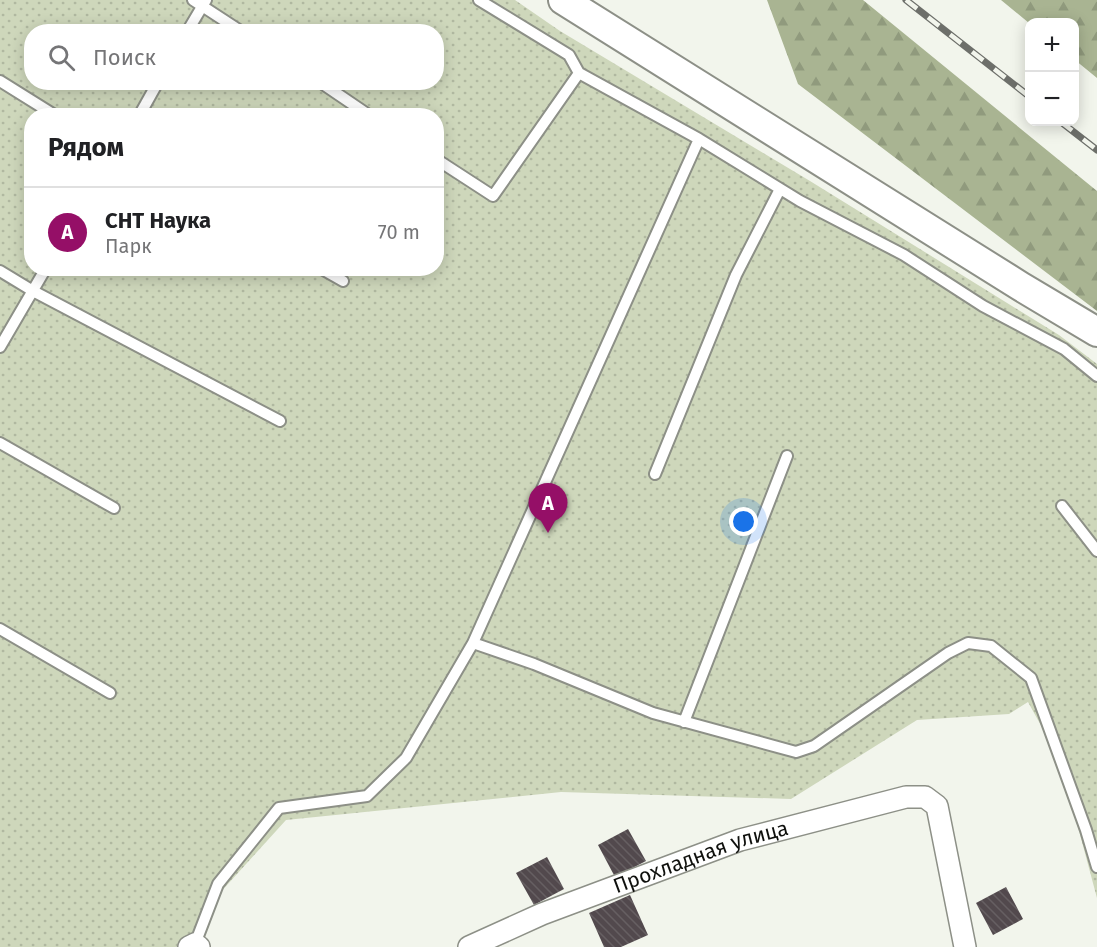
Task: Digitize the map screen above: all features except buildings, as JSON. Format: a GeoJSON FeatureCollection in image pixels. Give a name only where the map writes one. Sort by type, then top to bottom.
{"type":"FeatureCollection","features":[{"type":"Feature","properties":{"kind":"street"},"geometry":{"type":"LineString","coordinates":[[563,0],[1097,332]]}},
{"type":"Feature","properties":{"kind":"street","name":"Прохладная улица"},"geometry":{"type":"LineString","coordinates":[[469,947],[542,914],[740,840],[906,797],[925,796],[937,806],[965,947]]}},
{"type":"Feature","properties":{"kind":"lane"},"geometry":{"type":"LineString","coordinates":[[478,0],[569,55],[579,73],[699,139],[800,201],[904,255],[983,306],[1064,349],[1097,376]]}},
{"type":"Feature","properties":{"kind":"lane"},"geometry":{"type":"LineString","coordinates":[[191,24],[200,2],[231,24]]}},
{"type":"Feature","properties":{"kind":"lane"},"geometry":{"type":"LineString","coordinates":[[444,164],[493,196],[579,73]]}},
{"type":"Feature","properties":{"kind":"lane"},"geometry":{"type":"LineString","coordinates":[[0,81],[43,108]]}},
{"type":"Feature","properties":{"kind":"lane"},"geometry":{"type":"LineString","coordinates":[[143,108],[154,90]]}},
{"type":"Feature","properties":{"kind":"lane"},"geometry":{"type":"LineString","coordinates":[[332,90],[358,108]]}},
{"type":"Feature","properties":{"kind":"lane"},"geometry":{"type":"LineString","coordinates":[[194,946],[218,884],[279,808],[367,796],[406,758],[473,643],[699,139]]}},
{"type":"Feature","properties":{"kind":"lane"},"geometry":{"type":"LineString","coordinates":[[655,474],[736,275],[780,189]]}},
{"type":"Feature","properties":{"kind":"lane"},"geometry":{"type":"LineString","coordinates":[[0,271],[33,291],[280,421]]}},
{"type":"Feature","properties":{"kind":"lane"},"geometry":{"type":"LineString","coordinates":[[0,347],[41,276]]}},
{"type":"Feature","properties":{"kind":"lane"},"geometry":{"type":"LineString","coordinates":[[333,276],[343,282]]}},
{"type":"Feature","properties":{"kind":"lane"},"geometry":{"type":"LineString","coordinates":[[0,443],[114,508]]}},
{"type":"Feature","properties":{"kind":"lane"},"geometry":{"type":"LineString","coordinates":[[684,722],[787,456]]}},
{"type":"Feature","properties":{"kind":"lane"},"geometry":{"type":"LineString","coordinates":[[1062,506],[1097,551]]}},
{"type":"Feature","properties":{"kind":"lane"},"geometry":{"type":"LineString","coordinates":[[0,629],[110,693]]}},
{"type":"Feature","properties":{"kind":"lane"},"geometry":{"type":"LineString","coordinates":[[473,643],[534,664],[653,713],[796,752],[814,746],[948,653],[968,643],[991,646],[1031,678],[1086,830],[1097,867]]}},
{"type":"Feature","properties":{"kind":"green space"},"geometry":{"type":"Polygon","coordinates":[[[0,0],[515,0],[560,31],[810,181],[1059,335],[1097,364],[1097,898],[1060,760],[1028,702],[1009,714],[917,720],[791,799],[561,792],[286,820],[218,895],[200,947],[0,947],[0,0]]]}},
{"type":"Feature","properties":{"kind":"green space"},"geometry":{"type":"Polygon","coordinates":[[[767,0],[863,0],[1097,191],[1097,311],[798,84],[767,0]]]}},
{"type":"Feature","properties":{"kind":"green space"},"geometry":{"type":"Polygon","coordinates":[[[1001,0],[1097,0],[1097,78],[1079,63],[1079,18],[1025,20],[1001,0]]]}},
{"type":"Feature","properties":{"kind":"railway"},"geometry":{"type":"LineString","coordinates":[[906,0],[1025,93]]}},
{"type":"Feature","properties":{"kind":"railway"},"geometry":{"type":"LineString","coordinates":[[1066,126],[1097,150]]}},
{"type":"Feature","properties":{"kind":"place","name":"СНТ Наука"},"geometry":{"type":"Point","coordinates":[548,533]}}]}
